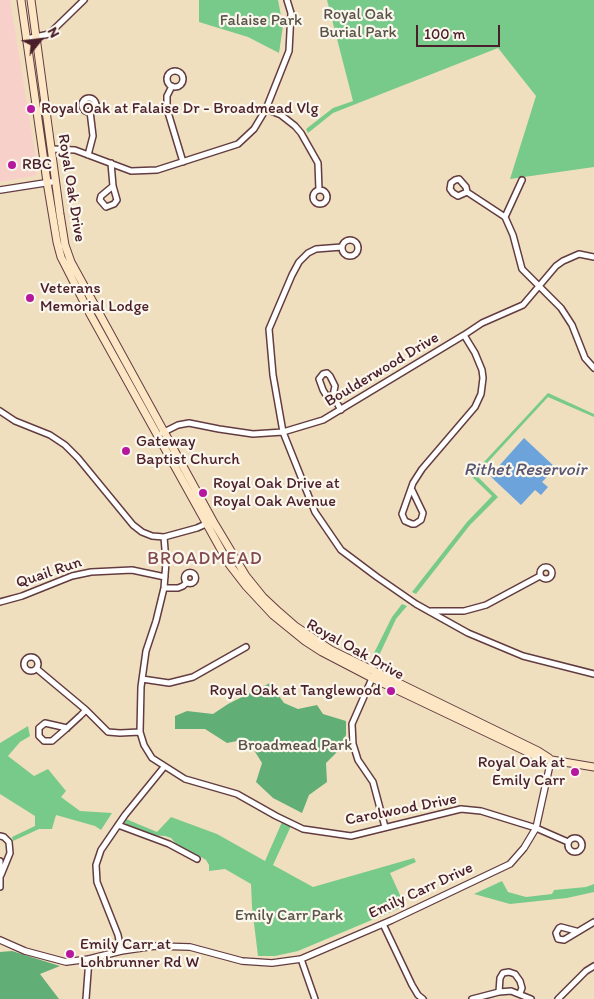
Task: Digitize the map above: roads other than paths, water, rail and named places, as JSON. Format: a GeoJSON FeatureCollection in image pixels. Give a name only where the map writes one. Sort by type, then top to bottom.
{"type":"FeatureCollection","features":[{"type":"Feature","properties":{"kind":"main road","name":"Royal Oak Drive"},"geometry":{"type":"LineString","coordinates":[[21,0],[47,182],[61,257],[70,277],[209,522],[246,576],[279,612],[296,626],[373,675],[538,751],[551,760],[594,767]]}},
{"type":"Feature","properties":{"kind":"main road","name":"Royal Oak Drive"},"geometry":{"type":"LineString","coordinates":[[31,0],[64,245],[160,434]]}},
{"type":"Feature","properties":{"kind":"street"},"geometry":{"type":"LineString","coordinates":[[26,39],[49,34],[84,0]]}},
{"type":"Feature","properties":{"kind":"street"},"geometry":{"type":"LineString","coordinates":[[51,150],[65,149],[88,155],[131,171],[157,170],[238,144],[254,129],[266,109],[289,51],[291,13],[287,0]]}},
{"type":"Feature","properties":{"kind":"street"},"geometry":{"type":"LineString","coordinates":[[172,86],[167,96],[167,109],[183,162]]}},
{"type":"Feature","properties":{"kind":"street"},"geometry":{"type":"LineString","coordinates":[[266,109],[289,120],[306,141],[318,163],[319,190]]}},
{"type":"Feature","properties":{"kind":"street"},"geometry":{"type":"LineString","coordinates":[[88,155],[93,136],[90,111]]}},
{"type":"Feature","properties":{"kind":"street"},"geometry":{"type":"LineString","coordinates":[[111,163],[113,186]]}},
{"type":"Feature","properties":{"kind":"street"},"geometry":{"type":"LineString","coordinates":[[505,217],[522,180]]}},
{"type":"Feature","properties":{"kind":"street"},"geometry":{"type":"LineString","coordinates":[[0,190],[55,181]]}},
{"type":"Feature","properties":{"kind":"street"},"geometry":{"type":"LineString","coordinates":[[467,192],[505,217],[514,235],[522,269],[561,308],[572,325],[584,358],[594,368]]}},
{"type":"Feature","properties":{"kind":"street"},"geometry":{"type":"LineString","coordinates":[[342,247],[316,250],[308,253],[299,262],[269,329],[273,375],[283,432],[315,512],[341,550],[416,604],[468,633],[524,656],[594,674]]}},
{"type":"Feature","properties":{"kind":"street","name":"Boulderwood Drive"},"geometry":{"type":"LineString","coordinates":[[160,434],[178,425],[189,423],[253,434],[283,432],[323,420],[482,323],[523,305],[563,261],[580,254],[594,256]]}},
{"type":"Feature","properties":{"kind":"street"},"geometry":{"type":"LineString","coordinates":[[412,490],[423,512],[421,520],[412,524],[405,521],[402,514],[413,483],[422,469],[475,407],[481,394],[484,378],[482,370],[475,353],[464,335]]}},
{"type":"Feature","properties":{"kind":"street"},"geometry":{"type":"LineString","coordinates":[[333,396],[341,410]]}},
{"type":"Feature","properties":{"kind":"street"},"geometry":{"type":"LineString","coordinates":[[0,411],[15,421],[50,435],[65,445],[133,525],[147,534],[164,537],[197,528],[209,522]]}},
{"type":"Feature","properties":{"kind":"street","name":"Carolwood Drive"},"geometry":{"type":"LineString","coordinates":[[164,537],[166,562],[164,588],[146,651],[142,679],[140,732],[144,745],[152,758],[185,779],[237,794],[304,829],[351,836],[461,809],[480,811],[536,828],[568,842]]}},
{"type":"Feature","properties":{"kind":"street","name":"Quail Run"},"geometry":{"type":"LineString","coordinates":[[0,602],[22,596],[72,576],[91,572],[132,570],[165,577]]}},
{"type":"Feature","properties":{"kind":"street"},"geometry":{"type":"LineString","coordinates":[[431,611],[464,611],[486,605],[540,576]]}},
{"type":"Feature","properties":{"kind":"street"},"geometry":{"type":"LineString","coordinates":[[164,588],[178,588],[186,583]]}},
{"type":"Feature","properties":{"kind":"street"},"geometry":{"type":"LineString","coordinates":[[142,679],[169,683],[193,677],[246,647]]}},
{"type":"Feature","properties":{"kind":"street"},"geometry":{"type":"LineString","coordinates":[[37,669],[86,710],[108,732],[120,734],[140,732]]}},
{"type":"Feature","properties":{"kind":"street"},"geometry":{"type":"LineString","coordinates":[[373,675],[352,724],[353,744],[358,760],[373,782],[385,827]]}},
{"type":"Feature","properties":{"kind":"street"},"geometry":{"type":"LineString","coordinates":[[67,728],[45,723],[39,728],[39,736],[44,741],[52,741],[67,728],[86,710]]}},
{"type":"Feature","properties":{"kind":"street","name":"Emily Carr Drive"},"geometry":{"type":"LineString","coordinates":[[0,940],[25,951],[66,962],[155,946],[190,947],[242,961],[272,963],[301,959],[383,924],[510,864],[524,848],[536,828],[551,760]]}},
{"type":"Feature","properties":{"kind":"street"},"geometry":{"type":"LineString","coordinates":[[120,951],[118,935],[97,882],[96,865],[101,850],[118,825],[164,767]]}},
{"type":"Feature","properties":{"kind":"street"},"geometry":{"type":"LineString","coordinates":[[118,825],[163,842],[197,859]]}},
{"type":"Feature","properties":{"kind":"street"},"geometry":{"type":"LineString","coordinates":[[0,836],[9,842],[10,853],[1,875]]}},
{"type":"Feature","properties":{"kind":"street"},"geometry":{"type":"LineString","coordinates":[[0,861],[0,887]]}},
{"type":"Feature","properties":{"kind":"street"},"geometry":{"type":"LineString","coordinates":[[576,932],[594,922]]}},
{"type":"Feature","properties":{"kind":"street"},"geometry":{"type":"LineString","coordinates":[[383,924],[412,984],[418,995],[423,999]]}},
{"type":"Feature","properties":{"kind":"street"},"geometry":{"type":"LineString","coordinates":[[86,999],[89,959]]}},
{"type":"Feature","properties":{"kind":"street"},"geometry":{"type":"LineString","coordinates":[[301,959],[315,999]]}},
{"type":"Feature","properties":{"kind":"street"},"geometry":{"type":"LineString","coordinates":[[558,999],[594,966]]}},
{"type":"Feature","properties":{"kind":"street"},"geometry":{"type":"LineString","coordinates":[[499,992],[500,978],[503,973],[509,972],[514,974],[520,981],[522,988],[520,994]]}},
{"type":"Feature","properties":{"kind":"street"},"geometry":{"type":"LineString","coordinates":[[586,972],[594,972]]}},
{"type":"Feature","properties":{"kind":"street"},"geometry":{"type":"LineString","coordinates":[[472,999],[499,992],[512,991],[531,999]]}},
{"type":"Feature","properties":{"kind":"water","name":"Rithet Reservoir"},"geometry":{"type":"Polygon","coordinates":[[[524,438],[556,468],[542,482],[548,487],[541,495],[535,490],[521,505],[490,476],[524,438]]]}},
{"type":"Feature","properties":{"kind":"place","name":"Royal Oak at Falaise Dr - Broadmead Vlg"},"geometry":{"type":"Point","coordinates":[31,109]}},
{"type":"Feature","properties":{"kind":"place","name":"RBC"},"geometry":{"type":"Point","coordinates":[12,165]}},
{"type":"Feature","properties":{"kind":"place","name":"Veterans Memorial Lodge"},"geometry":{"type":"Point","coordinates":[30,298]}},
{"type":"Feature","properties":{"kind":"place","name":"Gateway Baptist Church"},"geometry":{"type":"Point","coordinates":[126,451]}},
{"type":"Feature","properties":{"kind":"place","name":"Royal Oak Drive at Royal Oak Avenue"},"geometry":{"type":"Point","coordinates":[203,493]}},
{"type":"Feature","properties":{"kind":"place","name":"Royal Oak at Tanglewood"},"geometry":{"type":"Point","coordinates":[391,691]}},
{"type":"Feature","properties":{"kind":"place","name":"Royal Oak at Emily Carr"},"geometry":{"type":"Point","coordinates":[575,772]}},
{"type":"Feature","properties":{"kind":"place","name":"Emily Carr at Lohbrunner Rd W"},"geometry":{"type":"Point","coordinates":[70,954]}},
{"type":"Feature","properties":{"kind":"district","name":"BROADMEAD"},"geometry":{"type":"Point","coordinates":[205,559]}},
{"type":"Feature","properties":{"kind":"park label","name":"Falaise Park"},"geometry":{"type":"Point","coordinates":[261,21]}},
{"type":"Feature","properties":{"kind":"park label","name":"Royal Oak Burial Park"},"geometry":{"type":"Point","coordinates":[358,24]}},
{"type":"Feature","properties":{"kind":"park label","name":"Broadmead Park"},"geometry":{"type":"Point","coordinates":[295,746]}},
{"type":"Feature","properties":{"kind":"park label","name":"Emily Carr Park"},"geometry":{"type":"Point","coordinates":[289,916]}}]}
